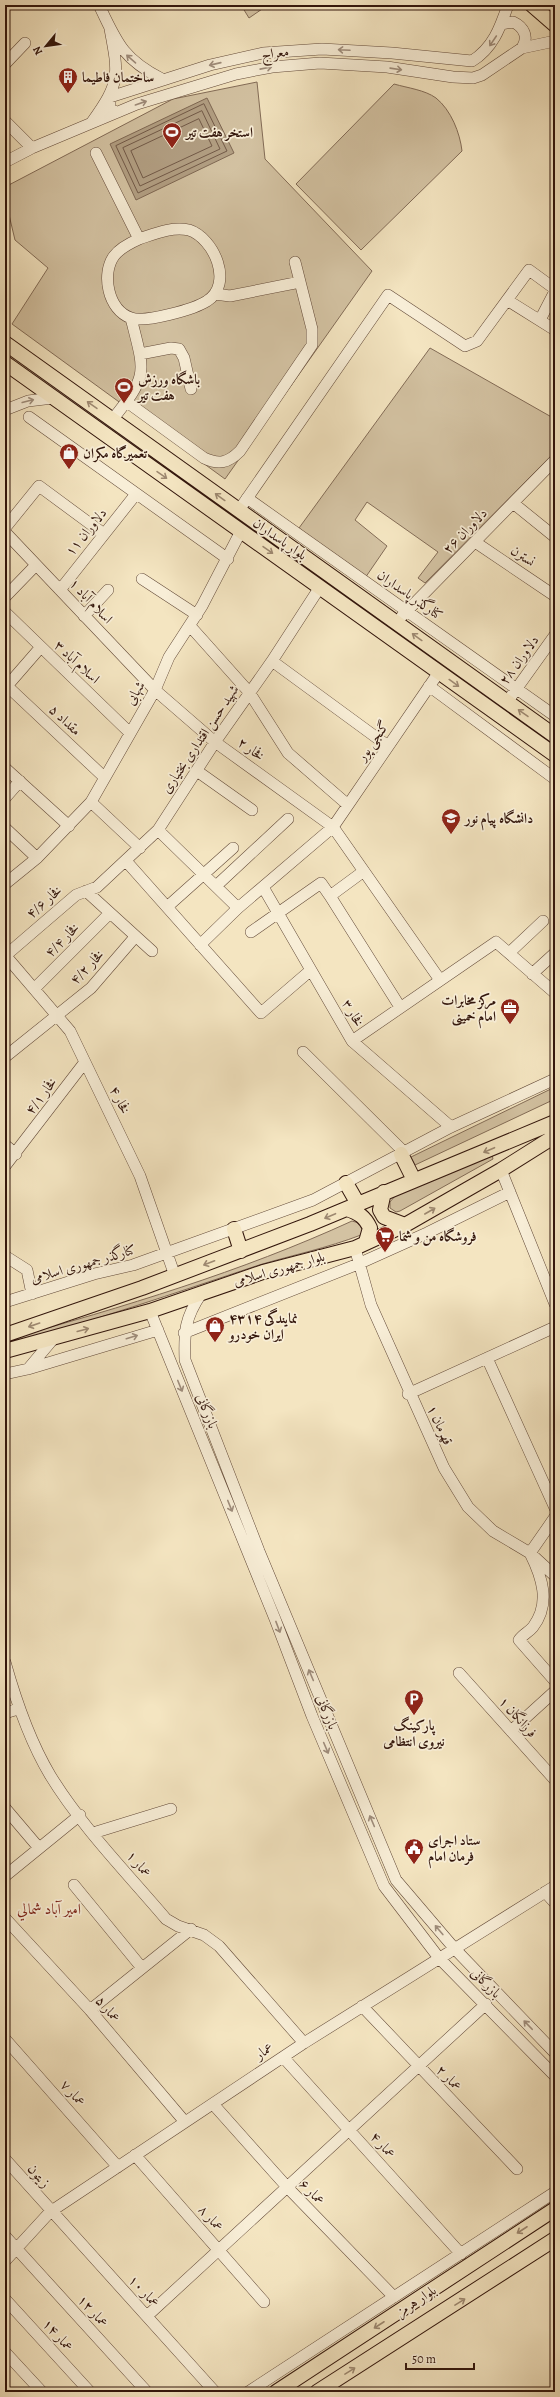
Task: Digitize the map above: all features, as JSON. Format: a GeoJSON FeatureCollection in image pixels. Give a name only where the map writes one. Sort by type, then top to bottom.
{"type":"FeatureCollection","features":[{"type":"Feature","properties":{"kind":"main road"},"geometry":{"type":"LineString","coordinates":[[532,5],[555,25]]}},
{"type":"Feature","properties":{"kind":"main road","name":"بلوار پاسداران"},"geometry":{"type":"LineString","coordinates":[[5,343],[555,736]]}},
{"type":"Feature","properties":{"kind":"main road","name":"بلوار پاسداران"},"geometry":{"type":"LineString","coordinates":[[5,363],[555,755]]}},
{"type":"Feature","properties":{"kind":"main road"},"geometry":{"type":"LineString","coordinates":[[525,1134],[534,1125],[555,1114]]}},
{"type":"Feature","properties":{"kind":"main road"},"geometry":{"type":"LineString","coordinates":[[525,1134],[537,1131],[555,1122]]}},
{"type":"Feature","properties":{"kind":"main road","name":"بلوار جمهوری اسلامی"},"geometry":{"type":"LineString","coordinates":[[5,1335],[175,1276],[241,1251],[353,1207],[384,1192],[525,1134]]}},
{"type":"Feature","properties":{"kind":"main road","name":"بلوار جمهوری اسلامی"},"geometry":{"type":"LineString","coordinates":[[5,1351],[150,1311],[263,1272],[361,1245],[406,1225],[501,1170],[555,1136]]}},
{"type":"Feature","properties":{"kind":"main road"},"geometry":{"type":"LineString","coordinates":[[536,1149],[555,1145]]}},
{"type":"Feature","properties":{"kind":"main road"},"geometry":{"type":"LineString","coordinates":[[402,1153],[414,1180]]}},
{"type":"Feature","properties":{"kind":"main road"},"geometry":{"type":"LineString","coordinates":[[346,1183],[353,1207],[366,1220],[370,1228],[361,1245]]}},
{"type":"Feature","properties":{"kind":"main road"},"geometry":{"type":"LineString","coordinates":[[384,1192],[380,1210],[384,1217],[406,1225]]}},
{"type":"Feature","properties":{"kind":"main road"},"geometry":{"type":"LineString","coordinates":[[234,1229],[241,1251]]}},
{"type":"Feature","properties":{"kind":"main road","name":"بلوار هرمز"},"geometry":{"type":"LineString","coordinates":[[276,2392],[555,2209]]}},
{"type":"Feature","properties":{"kind":"main road","name":"بلوار هرمز"},"geometry":{"type":"LineString","coordinates":[[317,2392],[555,2239]]}},
{"type":"Feature","properties":{"kind":"street"},"geometry":{"type":"LineString","coordinates":[[99,5],[110,29],[128,58],[144,70],[162,79]]}},
{"type":"Feature","properties":{"kind":"street","name":"معراج"},"geometry":{"type":"LineString","coordinates":[[110,97],[162,79],[262,53],[322,49],[392,53],[472,61],[481,55],[491,44],[508,5]]}},
{"type":"Feature","properties":{"kind":"street"},"geometry":{"type":"LineString","coordinates":[[501,24],[513,22],[520,26],[526,36],[522,48]]}},
{"type":"Feature","properties":{"kind":"street"},"geometry":{"type":"LineString","coordinates":[[92,123],[110,97],[114,86],[116,67],[110,29]]}},
{"type":"Feature","properties":{"kind":"street","name":"معراج"},"geometry":{"type":"LineString","coordinates":[[5,162],[32,148],[115,113],[178,91],[236,74],[272,67],[320,63],[387,67],[453,77],[473,78],[482,75],[522,48],[555,41]]}},
{"type":"Feature","properties":{"kind":"street"},"geometry":{"type":"LineString","coordinates":[[5,64],[25,43]]}},
{"type":"Feature","properties":{"kind":"street"},"geometry":{"type":"LineString","coordinates":[[173,76],[178,91]]}},
{"type":"Feature","properties":{"kind":"street"},"geometry":{"type":"LineString","coordinates":[[110,97],[110,108],[115,113]]}},
{"type":"Feature","properties":{"kind":"street"},"geometry":{"type":"LineString","coordinates":[[6,121],[32,148]]}},
{"type":"Feature","properties":{"kind":"street"},"geometry":{"type":"LineString","coordinates":[[96,153],[139,239]]}},
{"type":"Feature","properties":{"kind":"street"},"geometry":{"type":"LineString","coordinates":[[175,229],[188,230],[209,243],[218,264],[220,283],[215,294],[208,300],[196,306],[154,317],[131,318],[122,312],[115,303],[106,281],[109,266],[114,256],[122,247],[139,239],[175,229]]}},
{"type":"Feature","properties":{"kind":"street"},"geometry":{"type":"LineString","coordinates":[[127,402],[204,458],[213,463],[223,463],[231,460],[240,451],[312,345],[312,329],[295,262]]}},
{"type":"Feature","properties":{"kind":"street"},"geometry":{"type":"LineString","coordinates":[[239,510],[388,295],[465,346],[477,341],[529,270],[555,290],[540,320]]}},
{"type":"Feature","properties":{"kind":"street"},"geometry":{"type":"LineString","coordinates":[[215,294],[230,296],[300,282]]}},
{"type":"Feature","properties":{"kind":"street"},"geometry":{"type":"LineString","coordinates":[[507,300],[555,330]]}},
{"type":"Feature","properties":{"kind":"street"},"geometry":{"type":"LineString","coordinates":[[112,420],[127,402],[141,379],[142,372],[140,354],[131,318]]}},
{"type":"Feature","properties":{"kind":"street"},"geometry":{"type":"LineString","coordinates":[[140,354],[171,348],[179,349],[184,358],[191,389]]}},
{"type":"Feature","properties":{"kind":"street"},"geometry":{"type":"LineString","coordinates":[[5,410],[28,401],[53,398]]}},
{"type":"Feature","properties":{"kind":"street"},"geometry":{"type":"LineString","coordinates":[[29,416],[228,559]]}},
{"type":"Feature","properties":{"kind":"street","name":"دلاوران ۲۶"},"geometry":{"type":"LineString","coordinates":[[397,622],[555,460]]}},
{"type":"Feature","properties":{"kind":"street"},"geometry":{"type":"LineString","coordinates":[[5,528],[39,486],[104,534]]}},
{"type":"Feature","properties":{"kind":"street","name":"دلاوران ۱۱"},"geometry":{"type":"LineString","coordinates":[[60,590],[136,494]]}},
{"type":"Feature","properties":{"kind":"street","name":"کنارگذر پاسداران"},"geometry":{"type":"LineString","coordinates":[[247,498],[555,716]]}},
{"type":"Feature","properties":{"kind":"street"},"geometry":{"type":"LineString","coordinates":[[513,503],[555,537]]}},
{"type":"Feature","properties":{"kind":"street","name":"شهابی"},"geometry":{"type":"LineString","coordinates":[[5,884],[36,858],[91,802],[129,732],[155,690],[169,657],[197,615],[228,559],[241,531]]}},
{"type":"Feature","properties":{"kind":"street","name":"اسلام آباد ۱"},"geometry":{"type":"LineString","coordinates":[[5,532],[155,690]]}},
{"type":"Feature","properties":{"kind":"street","name":"نسترن"},"geometry":{"type":"LineString","coordinates":[[475,542],[555,596]]}},
{"type":"Feature","properties":{"kind":"street"},"geometry":{"type":"LineString","coordinates":[[5,597],[36,565]]}},
{"type":"Feature","properties":{"kind":"street"},"geometry":{"type":"LineString","coordinates":[[142,579],[197,615]]}},
{"type":"Feature","properties":{"kind":"street","name":"شهید حسن اقتداری بختیاری"},"geometry":{"type":"LineString","coordinates":[[86,891],[97,887],[158,830],[215,742],[272,661],[320,587]]}},
{"type":"Feature","properties":{"kind":"street"},"geometry":{"type":"LineString","coordinates":[[84,616],[108,590]]}},
{"type":"Feature","properties":{"kind":"street","name":"اسلام آباد ۳"},"geometry":{"type":"LineString","coordinates":[[5,612],[40,648],[129,732]]}},
{"type":"Feature","properties":{"kind":"street"},"geometry":{"type":"LineString","coordinates":[[190,626],[250,692],[288,753],[348,805]]}},
{"type":"Feature","properties":{"kind":"street","name":"دلاوران ۲۸"},"geometry":{"type":"LineString","coordinates":[[507,702],[555,635]]}},
{"type":"Feature","properties":{"kind":"street"},"geometry":{"type":"LineString","coordinates":[[6,685],[40,648]]}},
{"type":"Feature","properties":{"kind":"street"},"geometry":{"type":"LineString","coordinates":[[272,661],[388,746]]}},
{"type":"Feature","properties":{"kind":"street","name":"گنجی پور"},"geometry":{"type":"LineString","coordinates":[[200,945],[238,908],[333,827],[439,672]]}},
{"type":"Feature","properties":{"kind":"street","name":"مقداد ۵"},"geometry":{"type":"LineString","coordinates":[[6,685],[104,777]]}},
{"type":"Feature","properties":{"kind":"street"},"geometry":{"type":"LineString","coordinates":[[429,686],[555,779]]}},
{"type":"Feature","properties":{"kind":"street","name":"فخار ۲"},"geometry":{"type":"LineString","coordinates":[[155,690],[215,742],[333,827],[440,980]]}},
{"type":"Feature","properties":{"kind":"street"},"geometry":{"type":"LineString","coordinates":[[5,768],[68,826]]}},
{"type":"Feature","properties":{"kind":"street"},"geometry":{"type":"LineString","coordinates":[[197,771],[252,810]]}},
{"type":"Feature","properties":{"kind":"street"},"geometry":{"type":"LineString","coordinates":[[5,798],[20,781]]}},
{"type":"Feature","properties":{"kind":"street"},"geometry":{"type":"LineString","coordinates":[[91,802],[140,848]]}},
{"type":"Feature","properties":{"kind":"street"},"geometry":{"type":"LineString","coordinates":[[216,886],[288,819]]}},
{"type":"Feature","properties":{"kind":"street"},"geometry":{"type":"LineString","coordinates":[[5,828],[36,858]]}},
{"type":"Feature","properties":{"kind":"street"},"geometry":{"type":"LineString","coordinates":[[158,830],[238,908]]}},
{"type":"Feature","properties":{"kind":"street"},"geometry":{"type":"LineString","coordinates":[[166,907],[233,848]]}},
{"type":"Feature","properties":{"kind":"street"},"geometry":{"type":"LineString","coordinates":[[126,861],[262,1013],[311,970]]}},
{"type":"Feature","properties":{"kind":"street"},"geometry":{"type":"LineString","coordinates":[[330,896],[364,871]]}},
{"type":"Feature","properties":{"kind":"street"},"geometry":{"type":"LineString","coordinates":[[251,932],[277,912],[321,883],[400,1007]]}},
{"type":"Feature","properties":{"kind":"street","name":"فخار ۳"},"geometry":{"type":"LineString","coordinates":[[263,887],[352,1041],[451,1127]]}},
{"type":"Feature","properties":{"kind":"street"},"geometry":{"type":"LineString","coordinates":[[86,891],[152,951]]}},
{"type":"Feature","properties":{"kind":"street","name":"فخار ۴/۶"},"geometry":{"type":"LineString","coordinates":[[5,955],[76,895],[86,891]]}},
{"type":"Feature","properties":{"kind":"street","name":"فخار ۴/۴"},"geometry":{"type":"LineString","coordinates":[[35,988],[110,913]]}},
{"type":"Feature","properties":{"kind":"street"},"geometry":{"type":"LineString","coordinates":[[508,953],[543,920]]}},
{"type":"Feature","properties":{"kind":"street","name":"فخار ۴/۲"},"geometry":{"type":"LineString","coordinates":[[5,1057],[91,988],[135,937]]}},
{"type":"Feature","properties":{"kind":"street"},"geometry":{"type":"LineString","coordinates":[[352,1041],[496,942],[555,993]]}},
{"type":"Feature","properties":{"kind":"street"},"geometry":{"type":"LineString","coordinates":[[532,974],[555,953]]}},
{"type":"Feature","properties":{"kind":"street","name":"فخار ۴"},"geometry":{"type":"LineString","coordinates":[[5,955],[35,988],[70,1031],[140,1176],[169,1253],[175,1276]]}},
{"type":"Feature","properties":{"kind":"street"},"geometry":{"type":"LineString","coordinates":[[303,1052],[402,1153]]}},
{"type":"Feature","properties":{"kind":"street","name":"فخار ۴/۱"},"geometry":{"type":"LineString","coordinates":[[5,1166],[16,1154],[85,1062]]}},
{"type":"Feature","properties":{"kind":"street","name":"کنارگذر جمهوری اسلامی"},"geometry":{"type":"LineString","coordinates":[[5,1302],[169,1253],[314,1200],[451,1127],[555,1079]]}},
{"type":"Feature","properties":{"kind":"street"},"geometry":{"type":"LineString","coordinates":[[5,1145],[16,1154]]}},
{"type":"Feature","properties":{"kind":"street"},"geometry":{"type":"LineString","coordinates":[[501,1170],[555,1304]]}},
{"type":"Feature","properties":{"kind":"street"},"geometry":{"type":"LineString","coordinates":[[184,1333],[358,1264],[427,1233],[510,1192]]}},
{"type":"Feature","properties":{"kind":"street","name":"قهرمان ۱"},"geometry":{"type":"LineString","coordinates":[[361,1245],[358,1264],[371,1305],[408,1394],[444,1468],[468,1507],[493,1531],[530,1553],[555,1576]]}},
{"type":"Feature","properties":{"kind":"street"},"geometry":{"type":"LineString","coordinates":[[5,1256],[27,1270],[32,1294]]}},
{"type":"Feature","properties":{"kind":"street","name":"بازرگانی"},"geometry":{"type":"LineString","coordinates":[[201,1294],[188,1316],[184,1333],[185,1360],[234,1485],[396,1880],[454,1948],[555,2053]]}},
{"type":"Feature","properties":{"kind":"street","name":"بازرگانی"},"geometry":{"type":"LineString","coordinates":[[150,1311],[223,1490],[312,1716],[384,1886],[440,1958],[555,2076]]}},
{"type":"Feature","properties":{"kind":"street"},"geometry":{"type":"LineString","coordinates":[[408,1394],[555,1327]]}},
{"type":"Feature","properties":{"kind":"street"},"geometry":{"type":"LineString","coordinates":[[5,1374],[28,1369],[158,1330]]}},
{"type":"Feature","properties":{"kind":"street"},"geometry":{"type":"LineString","coordinates":[[28,1369],[54,1338]]}},
{"type":"Feature","properties":{"kind":"street"},"geometry":{"type":"LineString","coordinates":[[170,1362],[177,1355],[185,1360]]}},
{"type":"Feature","properties":{"kind":"street"},"geometry":{"type":"LineString","coordinates":[[487,1358],[555,1508]]}},
{"type":"Feature","properties":{"kind":"street"},"geometry":{"type":"LineString","coordinates":[[223,1490],[234,1485]]}},
{"type":"Feature","properties":{"kind":"street"},"geometry":{"type":"LineString","coordinates":[[555,1517],[530,1553],[541,1574],[544,1594],[541,1614],[532,1628],[520,1640],[555,1681]]}},
{"type":"Feature","properties":{"kind":"street","name":"عمار ۱"},"geometry":{"type":"LineString","coordinates":[[5,1662],[18,1709],[50,1774],[92,1833],[166,1918],[178,1926],[191,1929],[219,1946],[304,2043]]}},
{"type":"Feature","properties":{"kind":"street","name":"فرزانگان ۱"},"geometry":{"type":"LineString","coordinates":[[459,1673],[555,1780]]}},
{"type":"Feature","properties":{"kind":"street"},"geometry":{"type":"LineString","coordinates":[[511,1731],[555,1691]]}},
{"type":"Feature","properties":{"kind":"street"},"geometry":{"type":"LineString","coordinates":[[5,1713],[18,1709]]}},
{"type":"Feature","properties":{"kind":"street"},"geometry":{"type":"LineString","coordinates":[[5,1808],[39,1848]]}},
{"type":"Feature","properties":{"kind":"street"},"geometry":{"type":"LineString","coordinates":[[92,1833],[171,1809]]}},
{"type":"Feature","properties":{"kind":"street"},"geometry":{"type":"LineString","coordinates":[[5,1876],[80,1815]]}},
{"type":"Feature","properties":{"kind":"street"},"geometry":{"type":"LineString","coordinates":[[74,1885],[142,1968]]}},
{"type":"Feature","properties":{"kind":"street","name":"عمار"},"geometry":{"type":"LineString","coordinates":[[5,2261],[17,2250],[50,2212],[304,2043],[555,1886]]}},
{"type":"Feature","properties":{"kind":"street"},"geometry":{"type":"LineString","coordinates":[[545,1892],[555,1903]]}},
{"type":"Feature","properties":{"kind":"street","name":"عمار ۵"},"geometry":{"type":"LineString","coordinates":[[5,1918],[90,2010],[185,2122]]}},
{"type":"Feature","properties":{"kind":"street"},"geometry":{"type":"LineString","coordinates":[[90,2010],[191,1929]]}},
{"type":"Feature","properties":{"kind":"street"},"geometry":{"type":"LineString","coordinates":[[147,2316],[350,2131],[486,2004]]}},
{"type":"Feature","properties":{"kind":"street","name":"عمار ۲"},"geometry":{"type":"LineString","coordinates":[[362,2006],[418,2067],[517,2169]]}},
{"type":"Feature","properties":{"kind":"street","name":"عمار ۷"},"geometry":{"type":"LineString","coordinates":[[5,2039],[118,2166]]}},
{"type":"Feature","properties":{"kind":"street","name":"عمار ۴"},"geometry":{"type":"LineString","coordinates":[[283,2057],[461,2254]]}},
{"type":"Feature","properties":{"kind":"street","name":"عمار ۶"},"geometry":{"type":"LineString","coordinates":[[213,2104],[288,2188],[394,2297]]}},
{"type":"Feature","properties":{"kind":"street","name":"عمار ۸"},"geometry":{"type":"LineString","coordinates":[[135,2155],[264,2302]]}},
{"type":"Feature","properties":{"kind":"street","name":"زیتون"},"geometry":{"type":"LineString","coordinates":[[5,2159],[50,2212]]}},
{"type":"Feature","properties":{"kind":"street"},"geometry":{"type":"LineString","coordinates":[[248,2392],[555,2192]]}},
{"type":"Feature","properties":{"kind":"street","name":"عمار ۱۰"},"geometry":{"type":"LineString","coordinates":[[50,2212],[147,2316],[214,2392]]}},
{"type":"Feature","properties":{"kind":"street","name":"عمار ۱۲"},"geometry":{"type":"LineString","coordinates":[[5,2236],[147,2392]]}},
{"type":"Feature","properties":{"kind":"street","name":"عمار ۱۴"},"geometry":{"type":"LineString","coordinates":[[5,2299],[90,2392]]}},
{"type":"Feature","properties":{"kind":"street"},"geometry":{"type":"LineString","coordinates":[[5,2352],[42,2392]]}},
{"type":"Feature","properties":{"kind":"shaded area"},"geometry":{"type":"Polygon","coordinates":[[[241,5],[268,5],[249,18],[241,5]]]}},
{"type":"Feature","properties":{"kind":"shaded area"},"geometry":{"type":"Polygon","coordinates":[[[257,82],[265,159],[372,271],[225,479],[12,324],[48,268],[15,240],[5,198],[5,187],[173,99],[257,82]]]}},
{"type":"Feature","properties":{"kind":"shaded area"},"geometry":{"type":"Polygon","coordinates":[[[394,84],[427,93],[436,98],[446,109],[454,122],[462,151],[361,250],[296,184],[394,84]]]}},
{"type":"Feature","properties":{"kind":"shaded area"},"geometry":{"type":"Polygon","coordinates":[[[430,348],[555,419],[555,438],[552,441],[555,444],[555,452],[425,583],[418,578],[438,552],[367,502],[355,520],[387,546],[363,581],[299,528],[430,348]]]}},
{"type":"Feature","properties":{"kind":"shaded area"},"geometry":{"type":"Polygon","coordinates":[[[555,1087],[555,1099],[415,1165],[411,1157],[555,1087]]]}},
{"type":"Feature","properties":{"kind":"shaded area"},"geometry":{"type":"Polygon","coordinates":[[[492,1155],[493,1159],[400,1211],[396,1212],[390,1208],[390,1202],[395,1196],[492,1155]]]}},
{"type":"Feature","properties":{"kind":"shaded area"},"geometry":{"type":"Polygon","coordinates":[[[352,1221],[362,1224],[364,1230],[361,1235],[323,1248],[259,1265],[101,1317],[5,1345],[5,1340],[93,1315],[225,1272],[352,1221]]]}},
{"type":"Feature","properties":{"kind":"water","name":"استخر هفت تیر"},"geometry":{"type":"Polygon","coordinates":[[[207,98],[234,153],[136,200],[110,144],[207,98]]]}},
{"type":"Feature","properties":{"kind":"place","name":"ساختمان فاطیما"},"geometry":{"type":"Point","coordinates":[68,94]}},
{"type":"Feature","properties":{"kind":"place","name":"استخر هفت تیر"},"geometry":{"type":"Point","coordinates":[172,149]}},
{"type":"Feature","properties":{"kind":"place","name":"باشگاه ورزش هفت تیر"},"geometry":{"type":"Point","coordinates":[124,404]}},
{"type":"Feature","properties":{"kind":"place","name":"تعمیرگاه مکران"},"geometry":{"type":"Point","coordinates":[69,470]}},
{"type":"Feature","properties":{"kind":"place","name":"دانشگاه پیام نور"},"geometry":{"type":"Point","coordinates":[451,835]}},
{"type":"Feature","properties":{"kind":"place","name":"مرکز مخابرات امام خمینی"},"geometry":{"type":"Point","coordinates":[510,1025]}},
{"type":"Feature","properties":{"kind":"place","name":"فروشگاه من و شما"},"geometry":{"type":"Point","coordinates":[385,1253]}},
{"type":"Feature","properties":{"kind":"place","name":"نمایندگی ۴۳۱۴ ایران خودرو"},"geometry":{"type":"Point","coordinates":[215,1343]}},
{"type":"Feature","properties":{"kind":"place","name":"پارکینگ نیروی انتظامی"},"geometry":{"type":"Point","coordinates":[414,1716]}},
{"type":"Feature","properties":{"kind":"place","name":"ستاد اجرای فرمان امام"},"geometry":{"type":"Point","coordinates":[414,1865]}},
{"type":"Feature","properties":{"kind":"district","name":"امیر آباد شمالي"},"geometry":{"type":"Point","coordinates":[49,1909]}}]}
